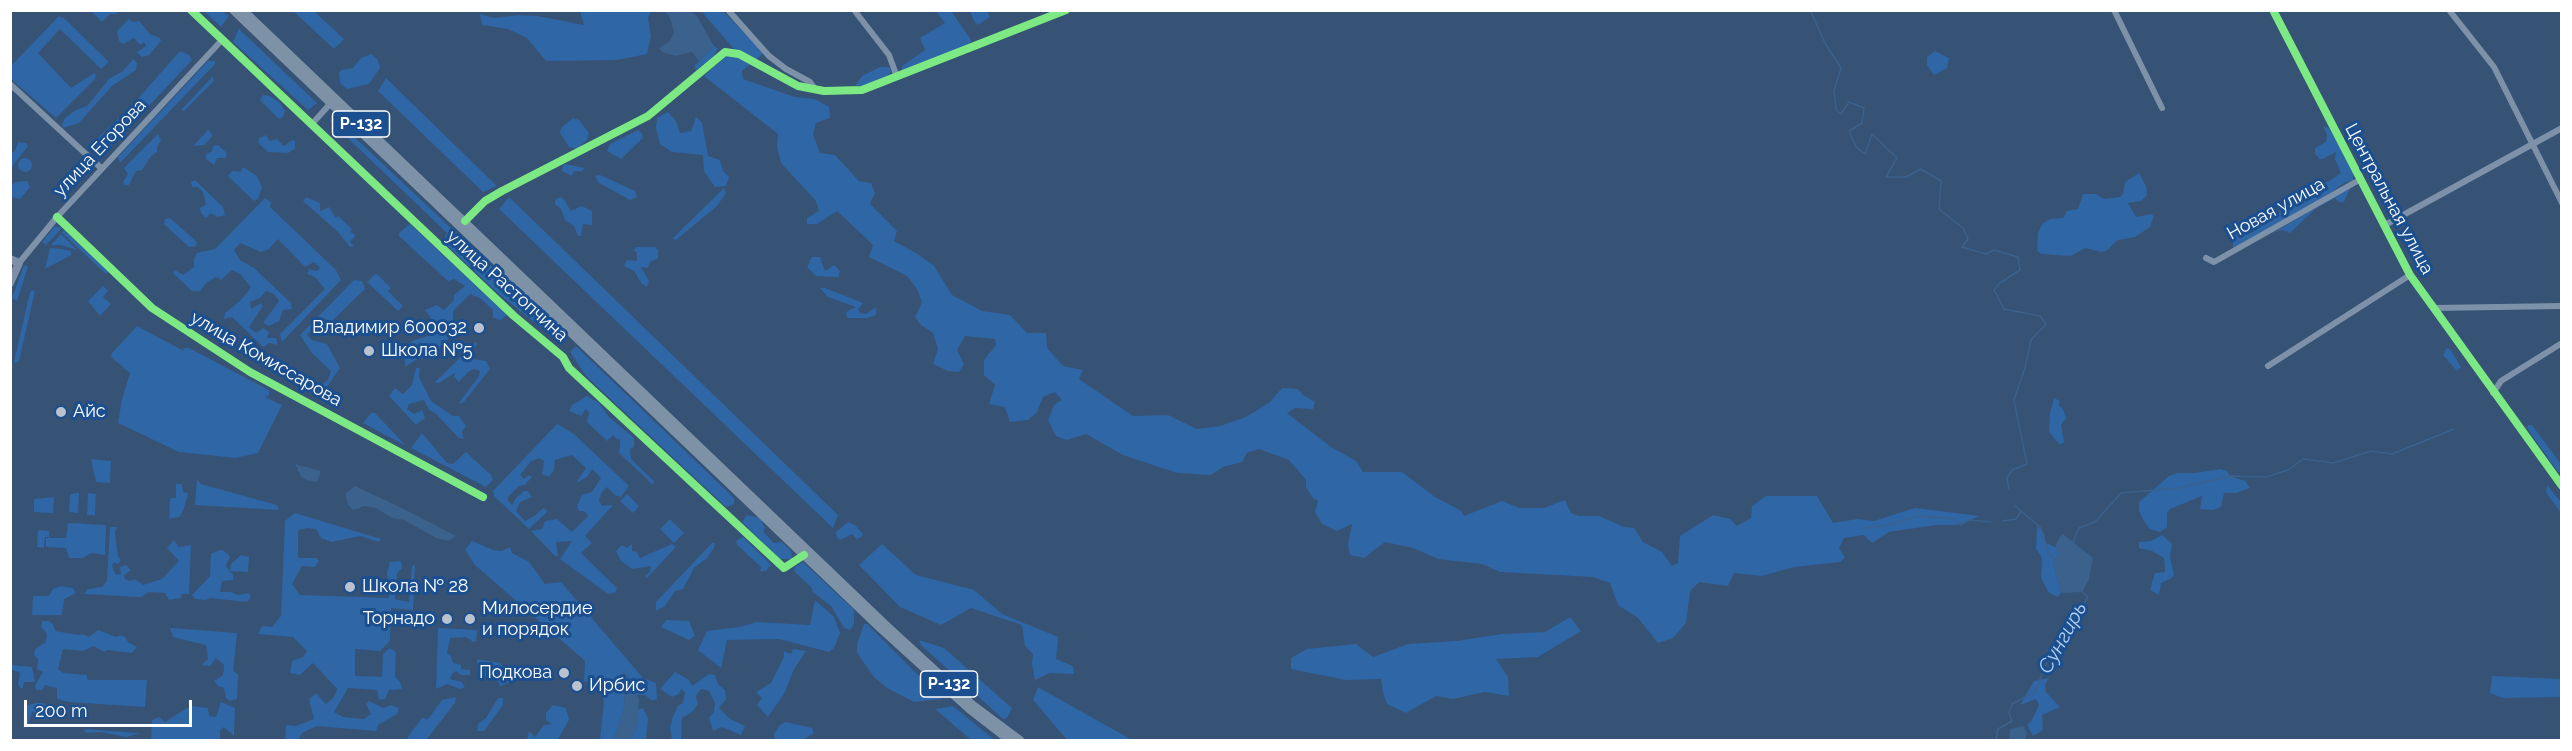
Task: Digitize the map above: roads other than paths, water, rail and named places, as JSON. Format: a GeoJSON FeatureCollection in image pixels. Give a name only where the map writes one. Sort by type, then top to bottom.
{"type":"FeatureCollection","features":[{"type":"Feature","properties":{"kind":"highway","name":"улица Растопчина"},"geometry":{"type":"LineString","coordinates":[[233,10],[937,682],[1009,741]]}},
{"type":"Feature","properties":{"kind":"highway","name":"улица Растопчина"},"geometry":{"type":"LineString","coordinates":[[243,10],[933,670],[973,705],[1020,741]]}},
{"type":"Feature","properties":{"kind":"main road"},"geometry":{"type":"LineString","coordinates":[[10,259],[19,263]]}},
{"type":"Feature","properties":{"kind":"main road","name":"улица Егорова"},"geometry":{"type":"LineString","coordinates":[[10,283],[19,263]]}},
{"type":"Feature","properties":{"kind":"street","name":"улица Растопчина"},"geometry":{"type":"LineString","coordinates":[[191,10],[514,316],[563,357],[569,368],[784,568],[804,555]]}},
{"type":"Feature","properties":{"kind":"street"},"geometry":{"type":"LineString","coordinates":[[728,10],[769,56],[786,69],[810,82],[814,89]]}},
{"type":"Feature","properties":{"kind":"street"},"geometry":{"type":"LineString","coordinates":[[854,10],[889,55],[897,77]]}},
{"type":"Feature","properties":{"kind":"street"},"geometry":{"type":"LineString","coordinates":[[465,221],[485,201],[502,190],[648,116],[725,52],[739,54],[788,81],[814,89],[862,90],[1066,10]]}},
{"type":"Feature","properties":{"kind":"street"},"geometry":{"type":"LineString","coordinates":[[2114,10],[2163,108]]}},
{"type":"Feature","properties":{"kind":"street","name":"Центральная улица"},"geometry":{"type":"LineString","coordinates":[[2273,10],[2410,274],[2493,393],[2562,486]]}},
{"type":"Feature","properties":{"kind":"street"},"geometry":{"type":"LineString","coordinates":[[2449,10],[2494,67],[2562,203]]}},
{"type":"Feature","properties":{"kind":"street","name":"улица Егорова"},"geometry":{"type":"LineString","coordinates":[[19,263],[101,168],[222,40]]}},
{"type":"Feature","properties":{"kind":"street"},"geometry":{"type":"LineString","coordinates":[[10,84],[101,168]]}},
{"type":"Feature","properties":{"kind":"street"},"geometry":{"type":"LineString","coordinates":[[311,125],[330,104]]}},
{"type":"Feature","properties":{"kind":"street"},"geometry":{"type":"LineString","coordinates":[[2385,225],[2562,128]]}},
{"type":"Feature","properties":{"kind":"street","name":"Новая улица"},"geometry":{"type":"LineString","coordinates":[[2206,258],[2214,261],[2361,179]]}},
{"type":"Feature","properties":{"kind":"street","name":"улица Комиссарова"},"geometry":{"type":"LineString","coordinates":[[57,217],[152,309],[250,372],[483,497]]}},
{"type":"Feature","properties":{"kind":"street"},"geometry":{"type":"LineString","coordinates":[[2268,366],[2410,274]]}},
{"type":"Feature","properties":{"kind":"street"},"geometry":{"type":"LineString","coordinates":[[2433,308],[2562,306]]}},
{"type":"Feature","properties":{"kind":"street"},"geometry":{"type":"LineString","coordinates":[[2493,393],[2501,381],[2562,343]]}},
{"type":"Feature","properties":{"kind":"waterway","name":"Сунгирь"},"geometry":{"type":"LineString","coordinates":[[1810,10],[1825,43],[1841,68],[1834,91],[1836,110],[1841,114],[1849,102],[1864,108],[1862,123],[1849,131],[1856,147],[1865,154],[1872,134],[1897,158],[1886,177],[1906,177],[1921,169],[1941,181],[1939,209],[1963,228],[1968,239],[1962,247],[1986,254],[1994,250],[2018,257],[2020,270],[2000,283],[1994,290],[2004,309],[2040,316],[2046,324],[2031,340],[2025,368],[2014,400],[2027,464],[2012,470],[2007,478],[2009,489]]}},
{"type":"Feature","properties":{"kind":"waterway"},"geometry":{"type":"LineString","coordinates":[[2073,542],[2079,528],[2095,522],[2121,493],[2179,488],[2230,476],[2266,477],[2288,470],[2303,459],[2333,463],[2371,451],[2392,454],[2454,429]]}},
{"type":"Feature","properties":{"kind":"waterway","name":"Сунгирь"},"geometry":{"type":"LineString","coordinates":[[2015,506],[2040,527],[2048,552],[2055,561]]}},
{"type":"Feature","properties":{"kind":"waterway"},"geometry":{"type":"LineString","coordinates":[[2002,521],[2016,519],[2021,512]]}},
{"type":"Feature","properties":{"kind":"waterway"},"geometry":{"type":"LineString","coordinates":[[1864,528],[1884,526],[1919,516],[1955,519],[1960,525],[1970,520],[1991,522]]}},
{"type":"Feature","properties":{"kind":"waterway","name":"Сунгирь"},"geometry":{"type":"LineString","coordinates":[[1996,740],[1998,729],[2012,721],[2009,713],[2012,704],[2035,692],[2046,664],[2088,597],[2081,591]]}},
{"type":"Feature","properties":{"kind":"place","name":"Владимир 600032"},"geometry":{"type":"Point","coordinates":[479,328]}},
{"type":"Feature","properties":{"kind":"place","name":"Школа №5"},"geometry":{"type":"Point","coordinates":[369,351]}},
{"type":"Feature","properties":{"kind":"place","name":"Айс"},"geometry":{"type":"Point","coordinates":[61,412]}},
{"type":"Feature","properties":{"kind":"place","name":"Школа № 28"},"geometry":{"type":"Point","coordinates":[350,587]}},
{"type":"Feature","properties":{"kind":"place","name":"Торнадо"},"geometry":{"type":"Point","coordinates":[447,619]}},
{"type":"Feature","properties":{"kind":"place","name":"Милосердие и порядок"},"geometry":{"type":"Point","coordinates":[470,619]}},
{"type":"Feature","properties":{"kind":"place","name":"Подкова"},"geometry":{"type":"Point","coordinates":[564,673]}},
{"type":"Feature","properties":{"kind":"place","name":"Ирбис"},"geometry":{"type":"Point","coordinates":[577,686]}}]}
